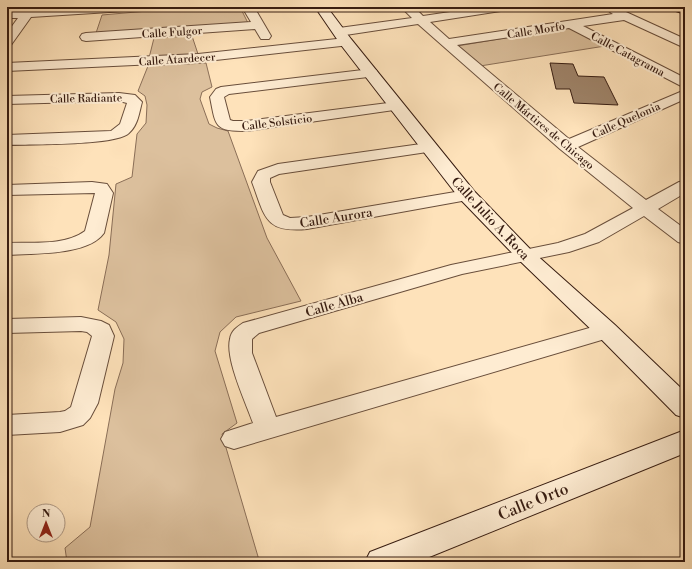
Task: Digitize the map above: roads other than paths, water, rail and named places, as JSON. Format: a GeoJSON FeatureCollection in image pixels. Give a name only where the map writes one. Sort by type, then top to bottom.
{"type":"FeatureCollection","features":[{"type":"Feature","properties":{"kind":"street"},"geometry":{"type":"LineString","coordinates":[[7,12],[30,10],[97,10],[141,7]]}},
{"type":"Feature","properties":{"kind":"street"},"geometry":{"type":"LineString","coordinates":[[248,7],[274,51]]}},
{"type":"Feature","properties":{"kind":"street","name":"Calle Julio A. Roca"},"geometry":{"type":"LineString","coordinates":[[321,7],[428,148],[467,196],[525,255],[607,331],[685,408]]}},
{"type":"Feature","properties":{"kind":"street","name":"Calle Mártires de Chicago"},"geometry":{"type":"LineString","coordinates":[[407,7],[420,20],[566,146],[644,208],[685,238]]}},
{"type":"Feature","properties":{"kind":"street","name":"Calle Atardecer"},"geometry":{"type":"LineString","coordinates":[[7,66],[192,58],[274,51],[420,20],[506,7]]}},
{"type":"Feature","properties":{"kind":"street"},"geometry":{"type":"LineString","coordinates":[[607,7],[685,44]]}},
{"type":"Feature","properties":{"kind":"street"},"geometry":{"type":"LineString","coordinates":[[677,7],[685,10]]}},
{"type":"Feature","properties":{"kind":"street"},"geometry":{"type":"LineString","coordinates":[[7,15],[30,10]]}},
{"type":"Feature","properties":{"kind":"street"},"geometry":{"type":"LineString","coordinates":[[7,42],[30,10]]}},
{"type":"Feature","properties":{"kind":"street"},"geometry":{"type":"LineString","coordinates":[[72,64],[97,10]]}},
{"type":"Feature","properties":{"kind":"street","name":"Calle Morfo"},"geometry":{"type":"LineString","coordinates":[[447,43],[625,16]]}},
{"type":"Feature","properties":{"kind":"street","name":"Calle Fulgor"},"geometry":{"type":"LineString","coordinates":[[86,36],[171,32],[258,24]]}},
{"type":"Feature","properties":{"kind":"street","name":"Calle Catagrama"},"geometry":{"type":"LineString","coordinates":[[570,24],[685,84]]}},
{"type":"Feature","properties":{"kind":"street","name":"Calle Solsticio"},"geometry":{"type":"LineString","coordinates":[[371,73],[226,90],[221,92],[217,97],[223,122],[230,126],[247,126],[396,106]]}},
{"type":"Feature","properties":{"kind":"street","name":"Calle Quelonia"},"geometry":{"type":"LineString","coordinates":[[566,146],[685,94]]}},
{"type":"Feature","properties":{"kind":"street","name":"Calle Radiante"},"geometry":{"type":"LineString","coordinates":[[7,100],[119,97],[130,98],[135,102],[126,129],[120,134],[108,136],[7,140]]}},
{"type":"Feature","properties":{"kind":"street","name":"Calle Aurora"},"geometry":{"type":"LineString","coordinates":[[428,148],[278,170],[263,174],[261,177],[261,182],[275,217],[278,220],[288,224],[307,223],[467,196]]}},
{"type":"Feature","properties":{"kind":"street","name":"Calle Alba"},"geometry":{"type":"LineString","coordinates":[[268,429],[240,353],[243,334],[251,328],[458,269],[562,248],[592,238],[685,186]]}},
{"type":"Feature","properties":{"kind":"street"},"geometry":{"type":"LineString","coordinates":[[7,190],[92,187],[101,188],[104,193],[94,233],[90,238],[84,241],[68,244],[7,249]]}},
{"type":"Feature","properties":{"kind":"street"},"geometry":{"type":"LineString","coordinates":[[7,326],[81,324],[93,326],[101,330],[103,336],[85,403],[82,410],[75,418],[66,421],[7,425]]}},
{"type":"Feature","properties":{"kind":"street"},"geometry":{"type":"LineString","coordinates":[[234,439],[607,331]]}},
{"type":"Feature","properties":{"kind":"street","name":"Calle Orto"},"geometry":{"type":"LineString","coordinates":[[381,562],[685,441]]}}]}
